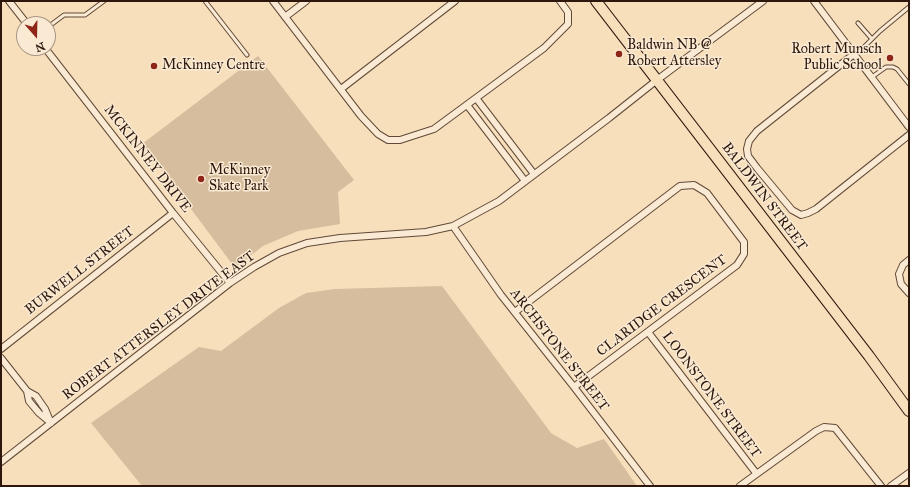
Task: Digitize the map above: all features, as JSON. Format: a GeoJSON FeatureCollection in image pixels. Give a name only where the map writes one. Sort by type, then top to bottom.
{"type":"FeatureCollection","features":[{"type":"Feature","properties":{"kind":"main road","name":"BALDWIN STREET"},"geometry":{"type":"LineString","coordinates":[[596,1],[909,411]]}},
{"type":"Feature","properties":{"kind":"street"},"geometry":{"type":"LineString","coordinates":[[9,1],[21,16]]}},
{"type":"Feature","properties":{"kind":"street"},"geometry":{"type":"LineString","coordinates":[[273,1],[361,116],[378,134],[388,140],[400,140],[434,129],[544,48],[568,24],[568,12],[560,1]]}},
{"type":"Feature","properties":{"kind":"street"},"geometry":{"type":"LineString","coordinates":[[285,17],[306,1]]}},
{"type":"Feature","properties":{"kind":"street"},"geometry":{"type":"LineString","coordinates":[[341,89],[455,1]]}},
{"type":"Feature","properties":{"kind":"street","name":"ROBERT ATTERSLEY DRIVE EAST"},"geometry":{"type":"LineString","coordinates":[[1,462],[230,283],[254,267],[272,257],[307,243],[340,238],[426,232],[453,226],[499,201],[763,1]]}},
{"type":"Feature","properties":{"kind":"street"},"geometry":{"type":"LineString","coordinates":[[814,1],[909,127]]}},
{"type":"Feature","properties":{"kind":"street"},"geometry":{"type":"LineString","coordinates":[[854,54],[757,131],[749,141],[746,148],[748,156],[792,210],[801,214],[808,213],[816,209],[909,135]]}},
{"type":"Feature","properties":{"kind":"street","name":"MCKINNEY DRIVE"},"geometry":{"type":"LineString","coordinates":[[51,56],[173,213],[230,283]]}},
{"type":"Feature","properties":{"kind":"street"},"geometry":{"type":"LineString","coordinates":[[476,98],[534,174]]}},
{"type":"Feature","properties":{"kind":"street"},"geometry":{"type":"LineString","coordinates":[[466,105],[525,181]]}},
{"type":"Feature","properties":{"kind":"street","name":"CLARIDGE CRESCENT"},"geometry":{"type":"LineString","coordinates":[[514,312],[680,186],[694,185],[707,193],[744,242],[744,254],[737,265],[574,387]]}},
{"type":"Feature","properties":{"kind":"street","name":"BURWELL STREET"},"geometry":{"type":"LineString","coordinates":[[1,349],[173,213]]}},
{"type":"Feature","properties":{"kind":"street","name":"ARCHSTONE STREET"},"geometry":{"type":"LineString","coordinates":[[453,226],[501,295],[650,486]]}},
{"type":"Feature","properties":{"kind":"street"},"geometry":{"type":"LineString","coordinates":[[909,260],[903,265],[899,274],[901,284],[909,294]]}},
{"type":"Feature","properties":{"kind":"street","name":"LOONSTONE STREET"},"geometry":{"type":"LineString","coordinates":[[648,332],[756,473]]}},
{"type":"Feature","properties":{"kind":"street"},"geometry":{"type":"LineString","coordinates":[[1,358],[27,391],[36,396],[45,408],[51,423]]}},
{"type":"Feature","properties":{"kind":"street"},"geometry":{"type":"LineString","coordinates":[[740,486],[756,473],[824,427],[835,428],[881,486]]}},
{"type":"Feature","properties":{"kind":"street"},"geometry":{"type":"LineString","coordinates":[[891,486],[909,473]]}},
{"type":"Feature","properties":{"kind":"lane"},"geometry":{"type":"LineString","coordinates":[[56,22],[64,16],[85,15],[104,1]]}},
{"type":"Feature","properties":{"kind":"lane"},"geometry":{"type":"LineString","coordinates":[[205,1],[247,55]]}},
{"type":"Feature","properties":{"kind":"lane"},"geometry":{"type":"LineString","coordinates":[[854,54],[909,8]]}},
{"type":"Feature","properties":{"kind":"lane"},"geometry":{"type":"LineString","coordinates":[[858,23],[872,39]]}},
{"type":"Feature","properties":{"kind":"lane"},"geometry":{"type":"LineString","coordinates":[[872,77],[886,67],[893,67],[898,70],[909,84]]}},
{"type":"Feature","properties":{"kind":"shaded area"},"geometry":{"type":"Polygon","coordinates":[[[258,56],[354,180],[338,192],[340,224],[298,231],[263,246],[235,268],[188,205],[183,202],[184,200],[142,144],[258,56]]]}},
{"type":"Feature","properties":{"kind":"shaded area"},"geometry":{"type":"Polygon","coordinates":[[[442,286],[551,433],[577,448],[604,439],[637,486],[142,486],[91,423],[199,347],[221,351],[279,308],[306,293],[335,289],[442,286]]]}},
{"type":"Feature","properties":{"kind":"place","name":"Baldwin NB @ Robert Attersley"},"geometry":{"type":"Point","coordinates":[619,54]}},
{"type":"Feature","properties":{"kind":"place","name":"Robert Munsch Public School"},"geometry":{"type":"Point","coordinates":[890,58]}},
{"type":"Feature","properties":{"kind":"place","name":"McKinney Centre"},"geometry":{"type":"Point","coordinates":[154,66]}},
{"type":"Feature","properties":{"kind":"place","name":"McKinney Skate Park"},"geometry":{"type":"Point","coordinates":[201,179]}}]}
